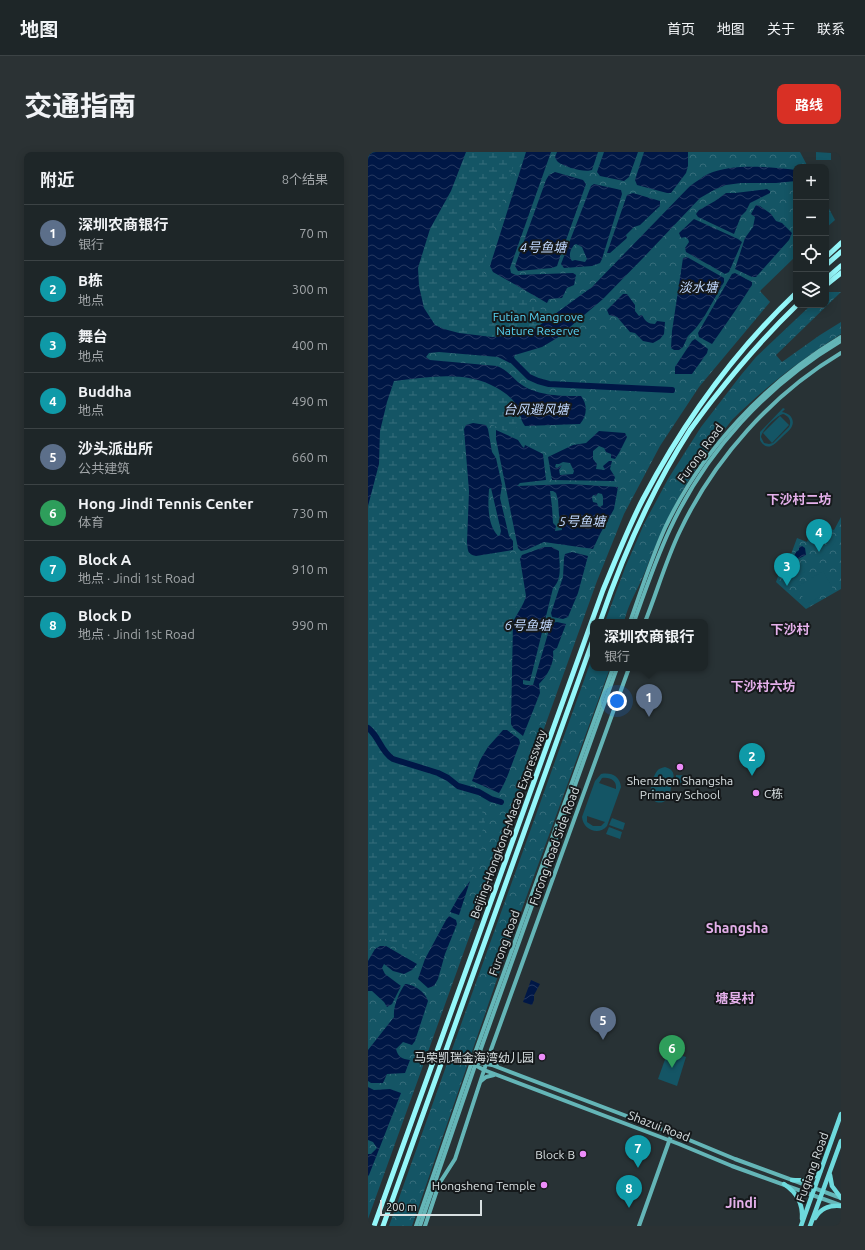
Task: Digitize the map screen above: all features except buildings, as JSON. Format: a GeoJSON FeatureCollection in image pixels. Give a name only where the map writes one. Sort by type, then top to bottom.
{"type":"FeatureCollection","features":[{"type":"Feature","properties":{"kind":"highway"},"geometry":{"type":"LineString","coordinates":[[829,254],[841,242]]}},
{"type":"Feature","properties":{"kind":"highway"},"geometry":{"type":"LineString","coordinates":[[829,263],[841,252]]}},
{"type":"Feature","properties":{"kind":"highway"},"geometry":{"type":"LineString","coordinates":[[829,276],[841,266]]}},
{"type":"Feature","properties":{"kind":"highway"},"geometry":{"type":"LineString","coordinates":[[829,283],[841,273]]}},
{"type":"Feature","properties":{"kind":"highway"},"geometry":{"type":"LineString","coordinates":[[766,323],[793,292]]}},
{"type":"Feature","properties":{"kind":"highway"},"geometry":{"type":"LineString","coordinates":[[766,323],[793,296]]}},
{"type":"Feature","properties":{"kind":"highway"},"geometry":{"type":"LineString","coordinates":[[601,619],[615,579],[637,530],[662,478],[684,440],[732,375],[770,332],[794,308]]}},
{"type":"Feature","properties":{"kind":"highway"},"geometry":{"type":"LineString","coordinates":[[770,332],[798,308]]}},
{"type":"Feature","properties":{"kind":"highway","name":"Beijing-Hongkong-Macao Expressway"},"geometry":{"type":"LineString","coordinates":[[593,619],[622,544],[642,500],[679,436],[724,373],[766,323]]}},
{"type":"Feature","properties":{"kind":"highway","name":"Beijing-Hongkong-Macao Expressway"},"geometry":{"type":"LineString","coordinates":[[374,1226],[590,626]]}},
{"type":"Feature","properties":{"kind":"highway","name":"Beijing-Hongkong-Macao Expressway"},"geometry":{"type":"LineString","coordinates":[[383,1226],[590,648]]}},
{"type":"Feature","properties":{"kind":"main road","name":"Furong Road"},"geometry":{"type":"LineString","coordinates":[[631,619],[668,522],[685,490],[707,457],[732,426],[768,390],[802,362],[841,337]]}},
{"type":"Feature","properties":{"kind":"main road","name":"Furong Road"},"geometry":{"type":"LineString","coordinates":[[635,619],[670,528],[692,488],[714,455],[736,428],[772,392],[798,370],[841,342]]}},
{"type":"Feature","properties":{"kind":"main road"},"geometry":{"type":"LineString","coordinates":[[647,619],[678,536],[696,501],[715,471],[742,436],[768,410],[801,381],[841,353]]}},
{"type":"Feature","properties":{"kind":"main road","name":"Furong Road"},"geometry":{"type":"LineString","coordinates":[[416,1226],[612,671]]}},
{"type":"Feature","properties":{"kind":"main road","name":"Furong Road"},"geometry":{"type":"LineString","coordinates":[[420,1226],[474,1063],[480,1052],[616,671]]}},
{"type":"Feature","properties":{"kind":"main road","name":"Furong Road Side Road"},"geometry":{"type":"LineString","coordinates":[[424,1226],[439,1184],[455,1159],[481,1081],[485,1063],[628,671]]}},
{"type":"Feature","properties":{"kind":"main road"},"geometry":{"type":"LineString","coordinates":[[480,1052],[480,1058],[485,1063]]}},
{"type":"Feature","properties":{"kind":"main road"},"geometry":{"type":"LineString","coordinates":[[490,1052],[492,1061],[498,1068]]}},
{"type":"Feature","properties":{"kind":"main road","name":"Shazui Road"},"geometry":{"type":"LineString","coordinates":[[474,1063],[485,1063],[841,1198]]}},
{"type":"Feature","properties":{"kind":"main road","name":"Shazui Road"},"geometry":{"type":"LineString","coordinates":[[474,1063],[484,1070],[669,1140],[732,1166],[841,1205]]}},
{"type":"Feature","properties":{"kind":"main road"},"geometry":{"type":"LineString","coordinates":[[481,1081],[483,1078],[488,1076],[498,1075]]}},
{"type":"Feature","properties":{"kind":"main road","name":"Fuqiang Road"},"geometry":{"type":"LineString","coordinates":[[801,1225],[841,1114]]}},
{"type":"Feature","properties":{"kind":"main road"},"geometry":{"type":"LineString","coordinates":[[639,1226],[672,1133]]}},
{"type":"Feature","properties":{"kind":"main road","name":"Fuqiang Road"},"geometry":{"type":"LineString","coordinates":[[810,1226],[841,1141]]}},
{"type":"Feature","properties":{"kind":"main road"},"geometry":{"type":"LineString","coordinates":[[792,1180],[806,1180],[815,1176],[821,1170]]}},
{"type":"Feature","properties":{"kind":"main road"},"geometry":{"type":"LineString","coordinates":[[831,1171],[831,1184],[841,1198]]}},
{"type":"Feature","properties":{"kind":"main road"},"geometry":{"type":"LineString","coordinates":[[784,1184],[792,1190],[800,1200],[803,1212],[801,1225]]}},
{"type":"Feature","properties":{"kind":"main road"},"geometry":{"type":"LineString","coordinates":[[810,1226],[822,1210],[829,1206],[841,1205]]}},
{"type":"Feature","properties":{"kind":"green space","name":"Futian Mangrove Nature Reserve"},"geometry":{"type":"Polygon","coordinates":[[[368,152],[800,152],[806,164],[793,164],[793,259],[760,291],[770,302],[699,387],[660,446],[624,514],[597,581],[368,1219],[368,152]]]}},
{"type":"Feature","properties":{"kind":"green space"},"geometry":{"type":"Polygon","coordinates":[[[368,152],[518,152],[482,265],[484,273],[544,311],[548,320],[527,333],[505,337],[468,335],[435,325],[395,381],[433,377],[464,376],[488,383],[506,393],[516,405],[517,411],[516,436],[478,418],[463,424],[464,554],[474,561],[515,552],[524,594],[512,614],[508,723],[491,738],[480,751],[463,793],[480,803],[485,822],[480,839],[483,845],[471,874],[418,956],[387,939],[379,939],[368,950],[368,152]]]}},
{"type":"Feature","properties":{"kind":"green space"},"geometry":{"type":"Polygon","coordinates":[[[816,152],[831,153],[831,160],[816,160],[816,152]]]}},
{"type":"Feature","properties":{"kind":"green space"},"geometry":{"type":"Polygon","coordinates":[[[829,209],[835,220],[829,225],[829,209]]]}},
{"type":"Feature","properties":{"kind":"green space"},"geometry":{"type":"Polygon","coordinates":[[[829,292],[841,292],[829,304],[829,292]]]}},
{"type":"Feature","properties":{"kind":"green space"},"geometry":{"type":"Polygon","coordinates":[[[808,308],[824,308],[776,355],[782,362],[841,322],[841,334],[784,374],[757,396],[732,420],[695,470],[676,502],[659,537],[625,619],[606,619],[625,568],[644,524],[668,479],[701,427],[756,357],[808,308]]]}},
{"type":"Feature","properties":{"kind":"green space"},"geometry":{"type":"Polygon","coordinates":[[[783,408],[785,409],[782,412],[790,415],[793,422],[790,429],[777,442],[768,447],[765,446],[760,440],[760,432],[783,408]],[[783,414],[777,417],[764,431],[761,437],[764,443],[773,443],[789,427],[790,421],[783,414]]]}},
{"type":"Feature","properties":{"kind":"green space"},"geometry":{"type":"Polygon","coordinates":[[[780,416],[789,425],[772,443],[763,433],[780,416]]]}},
{"type":"Feature","properties":{"kind":"green space"},"geometry":{"type":"Polygon","coordinates":[[[841,517],[841,589],[806,609],[776,582],[785,556],[790,557],[797,538],[807,542],[813,524],[822,524],[827,528],[834,530],[841,517]]]}},
{"type":"Feature","properties":{"kind":"green space"},"geometry":{"type":"Polygon","coordinates":[[[802,565],[806,571],[793,579],[789,572],[802,565]]]}},
{"type":"Feature","properties":{"kind":"green space"},"geometry":{"type":"Polygon","coordinates":[[[823,571],[833,589],[807,604],[797,587],[823,571]]]}},
{"type":"Feature","properties":{"kind":"green space"},"geometry":{"type":"Polygon","coordinates":[[[590,663],[590,671],[609,671],[507,950],[412,1226],[389,1226],[590,663]]]}},
{"type":"Feature","properties":{"kind":"green space"},"geometry":{"type":"Polygon","coordinates":[[[665,767],[669,768],[674,775],[667,799],[660,803],[651,798],[652,783],[657,771],[665,767]]]}},
{"type":"Feature","properties":{"kind":"green space"},"geometry":{"type":"Polygon","coordinates":[[[601,774],[611,774],[619,780],[621,787],[607,826],[600,831],[588,828],[583,822],[582,817],[595,781],[601,774]],[[602,778],[599,783],[616,789],[614,781],[608,778],[602,778]],[[587,816],[587,822],[593,826],[601,826],[605,822],[587,816]]]}},
{"type":"Feature","properties":{"kind":"green space"},"geometry":{"type":"Polygon","coordinates":[[[676,775],[691,776],[691,783],[676,783],[676,775]]]}},
{"type":"Feature","properties":{"kind":"green space"},"geometry":{"type":"Polygon","coordinates":[[[612,818],[625,823],[623,830],[609,825],[612,818]]]}},
{"type":"Feature","properties":{"kind":"green space"},"geometry":{"type":"Polygon","coordinates":[[[609,827],[622,832],[620,839],[606,834],[609,827]]]}},
{"type":"Feature","properties":{"kind":"green space"},"geometry":{"type":"Polygon","coordinates":[[[668,1051],[686,1057],[677,1086],[658,1079],[668,1051]]]}},
{"type":"Feature","properties":{"kind":"water","name":"台风避风塘"},"geometry":{"type":"Polygon","coordinates":[[[368,152],[466,152],[451,191],[430,229],[418,268],[419,286],[424,308],[435,325],[459,333],[492,337],[516,335],[533,330],[592,287],[690,186],[708,174],[729,168],[740,167],[793,170],[793,181],[726,185],[700,198],[603,299],[557,338],[542,347],[515,355],[515,360],[510,363],[498,357],[439,352],[429,353],[426,357],[430,360],[497,366],[522,385],[529,389],[543,393],[581,396],[586,407],[584,418],[580,424],[525,426],[516,404],[512,399],[500,390],[485,382],[447,376],[394,381],[380,431],[379,464],[368,506],[368,152]]]}},
{"type":"Feature","properties":{"kind":"water"},"geometry":{"type":"Polygon","coordinates":[[[526,152],[551,152],[510,268],[511,273],[516,275],[573,273],[576,275],[574,285],[567,288],[562,298],[549,299],[547,303],[493,272],[490,266],[526,152]]]}},
{"type":"Feature","properties":{"kind":"water"},"geometry":{"type":"Polygon","coordinates":[[[557,152],[598,152],[592,170],[585,171],[565,166],[558,162],[555,157],[557,152]]]}},
{"type":"Feature","properties":{"kind":"water"},"geometry":{"type":"Polygon","coordinates":[[[604,152],[638,152],[629,177],[624,181],[600,176],[597,172],[604,152]]]}},
{"type":"Feature","properties":{"kind":"water"},"geometry":{"type":"Polygon","coordinates":[[[644,152],[688,152],[688,166],[686,173],[671,193],[637,185],[635,180],[644,152]]]}},
{"type":"Feature","properties":{"kind":"water","name":"4号鱼塘"},"geometry":{"type":"Polygon","coordinates":[[[555,172],[583,180],[586,184],[557,266],[552,268],[518,271],[515,266],[546,180],[549,175],[555,172]]]}},
{"type":"Feature","properties":{"kind":"water"},"geometry":{"type":"Polygon","coordinates":[[[594,184],[621,190],[622,194],[602,259],[600,263],[592,266],[564,268],[561,264],[591,186],[594,184]],[[576,244],[574,245],[570,255],[572,261],[575,260],[585,262],[587,259],[582,247],[576,244]]]}},
{"type":"Feature","properties":{"kind":"water"},"geometry":{"type":"Polygon","coordinates":[[[767,189],[770,193],[750,203],[746,211],[741,216],[734,234],[698,217],[696,214],[699,210],[726,193],[767,189]]]}},
{"type":"Feature","properties":{"kind":"water"},"geometry":{"type":"Polygon","coordinates":[[[633,193],[660,201],[660,206],[640,225],[634,227],[626,235],[627,238],[610,253],[607,253],[627,195],[633,193]]]}},
{"type":"Feature","properties":{"kind":"water"},"geometry":{"type":"Polygon","coordinates":[[[756,205],[760,206],[771,214],[776,221],[782,223],[792,233],[789,240],[756,277],[752,277],[735,269],[745,238],[753,227],[755,217],[751,214],[756,205]]]}},
{"type":"Feature","properties":{"kind":"water"},"geometry":{"type":"Polygon","coordinates":[[[694,219],[742,242],[729,272],[725,274],[686,252],[685,248],[689,242],[688,239],[685,237],[681,238],[679,233],[694,219]]]}},
{"type":"Feature","properties":{"kind":"water","name":"淡水塘"},"geometry":{"type":"Polygon","coordinates":[[[687,257],[724,278],[724,282],[704,317],[688,336],[683,347],[679,350],[674,350],[671,348],[672,331],[683,258],[687,257]]]}},
{"type":"Feature","properties":{"kind":"water"},"geometry":{"type":"Polygon","coordinates":[[[735,273],[752,282],[752,285],[712,344],[699,337],[698,333],[732,274],[735,273]]]}},
{"type":"Feature","properties":{"kind":"water"},"geometry":{"type":"Polygon","coordinates":[[[623,294],[627,294],[635,305],[635,311],[639,316],[642,315],[647,322],[655,324],[657,321],[665,322],[664,334],[660,339],[653,343],[643,341],[635,333],[630,332],[617,317],[609,315],[607,310],[623,294]]]}},
{"type":"Feature","properties":{"kind":"water"},"geometry":{"type":"Polygon","coordinates":[[[695,339],[708,349],[707,353],[692,374],[675,374],[675,367],[692,341],[695,339]]]}},
{"type":"Feature","properties":{"kind":"water"},"geometry":{"type":"Polygon","coordinates":[[[473,423],[486,425],[488,429],[492,452],[496,458],[502,485],[500,498],[509,536],[513,541],[513,550],[476,556],[468,552],[469,491],[464,429],[466,425],[473,423]],[[491,488],[489,489],[488,501],[490,520],[494,531],[498,536],[500,535],[501,531],[491,488]]]}},
{"type":"Feature","properties":{"kind":"water","name":"5号鱼塘"},"geometry":{"type":"Polygon","coordinates":[[[496,430],[518,440],[524,448],[525,445],[543,454],[546,480],[520,483],[517,486],[570,484],[618,487],[614,509],[593,549],[544,542],[526,550],[521,551],[518,548],[496,439],[496,430]],[[550,491],[553,523],[556,526],[555,531],[562,530],[556,493],[550,491]],[[598,493],[596,496],[593,495],[592,498],[593,502],[597,503],[600,507],[603,505],[603,497],[602,494],[598,493]]]}},
{"type":"Feature","properties":{"kind":"water"},"geometry":{"type":"Polygon","coordinates":[[[599,431],[625,433],[627,437],[615,459],[611,458],[611,454],[599,446],[593,451],[593,459],[597,464],[596,469],[605,470],[603,466],[609,461],[612,461],[610,469],[615,477],[614,481],[552,480],[548,457],[573,445],[586,443],[599,431]],[[563,462],[556,464],[555,467],[557,468],[562,465],[559,470],[560,475],[573,474],[574,471],[570,463],[563,462]]]}},
{"type":"Feature","properties":{"kind":"water"},"geometry":{"type":"Polygon","coordinates":[[[802,546],[805,548],[806,555],[795,559],[794,556],[796,552],[799,550],[799,547],[802,546]]]}},
{"type":"Feature","properties":{"kind":"water","name":"6号鱼塘"},"geometry":{"type":"Polygon","coordinates":[[[544,547],[552,547],[559,551],[559,576],[553,588],[530,681],[523,680],[523,684],[533,685],[551,623],[557,622],[566,624],[557,648],[553,651],[553,660],[550,669],[539,684],[540,693],[523,736],[513,728],[511,724],[513,622],[524,603],[526,596],[520,559],[522,555],[544,547]]]}},
{"type":"Feature","properties":{"kind":"water"},"geometry":{"type":"Polygon","coordinates":[[[572,552],[588,556],[578,593],[568,617],[563,619],[552,617],[551,613],[563,577],[565,554],[572,552]]]}},
{"type":"Feature","properties":{"kind":"water"},"geometry":{"type":"Polygon","coordinates":[[[503,730],[507,730],[519,739],[520,743],[508,775],[499,793],[472,781],[480,760],[488,747],[503,730]]]}},
{"type":"Feature","properties":{"kind":"water"},"geometry":{"type":"Polygon","coordinates":[[[470,881],[459,915],[450,912],[459,896],[470,881]]]}},
{"type":"Feature","properties":{"kind":"water"},"geometry":{"type":"Polygon","coordinates":[[[449,916],[456,920],[457,924],[445,954],[438,979],[434,986],[428,988],[418,979],[425,959],[449,916]]]}},
{"type":"Feature","properties":{"kind":"water"},"geometry":{"type":"Polygon","coordinates":[[[380,946],[386,946],[417,964],[412,970],[404,974],[393,971],[384,964],[382,968],[385,974],[401,986],[392,1004],[387,1007],[384,1002],[372,991],[368,991],[368,961],[375,949],[380,946]]]}},
{"type":"Feature","properties":{"kind":"water"},"geometry":{"type":"Polygon","coordinates":[[[531,980],[540,984],[534,995],[532,1005],[523,1002],[531,980]]]}},
{"type":"Feature","properties":{"kind":"water"},"geometry":{"type":"Polygon","coordinates":[[[405,984],[419,990],[425,995],[428,1001],[415,1041],[412,1045],[403,1042],[396,1049],[401,1057],[410,1060],[405,1073],[387,1074],[383,1083],[371,1083],[368,1081],[368,1050],[394,1017],[394,1008],[405,984]]]}},
{"type":"Feature","properties":{"kind":"water"},"geometry":{"type":"Polygon","coordinates":[[[368,1087],[374,1090],[390,1089],[401,1093],[368,1176],[368,1154],[371,1154],[377,1148],[373,1142],[368,1140],[368,1087]]]}},
{"type":"Feature","properties":{"kind":"waterway"},"geometry":{"type":"LineString","coordinates":[[508,356],[529,377],[549,384],[672,390]]}},
{"type":"Feature","properties":{"kind":"waterway"},"geometry":{"type":"LineString","coordinates":[[368,728],[372,731],[386,752],[393,759],[438,773],[448,778],[458,786],[479,792],[491,799],[501,802]]}},
{"type":"Feature","properties":{"kind":"place","name":"Buddha"},"geometry":{"type":"Point","coordinates":[819,552]}},
{"type":"Feature","properties":{"kind":"place","name":"舞台"},"geometry":{"type":"Point","coordinates":[787,586]}},
{"type":"Feature","properties":{"kind":"place","name":"深圳农商银行"},"geometry":{"type":"Point","coordinates":[649,717]}},
{"type":"Feature","properties":{"kind":"place","name":"Shenzhen Shangsha Primary School"},"geometry":{"type":"Point","coordinates":[680,767]}},
{"type":"Feature","properties":{"kind":"place","name":"B栋"},"geometry":{"type":"Point","coordinates":[752,776]}},
{"type":"Feature","properties":{"kind":"place","name":"C栋"},"geometry":{"type":"Point","coordinates":[756,793]}},
{"type":"Feature","properties":{"kind":"place","name":"沙头派出所"},"geometry":{"type":"Point","coordinates":[603,1040]}},
{"type":"Feature","properties":{"kind":"place","name":"马荣凯瑞金海湾幼儿园"},"geometry":{"type":"Point","coordinates":[542,1057]}},
{"type":"Feature","properties":{"kind":"place","name":"Hong Jindi Tennis Center"},"geometry":{"type":"Point","coordinates":[672,1068]}},
{"type":"Feature","properties":{"kind":"place","name":"Block B"},"geometry":{"type":"Point","coordinates":[583,1154]}},
{"type":"Feature","properties":{"kind":"place","name":"Block A"},"geometry":{"type":"Point","coordinates":[638,1168]}},
{"type":"Feature","properties":{"kind":"place","name":"Hongsheng Temple"},"geometry":{"type":"Point","coordinates":[544,1185]}},
{"type":"Feature","properties":{"kind":"place","name":"Block D"},"geometry":{"type":"Point","coordinates":[629,1208]}},
{"type":"Feature","properties":{"kind":"district","name":"下沙村二坊"},"geometry":{"type":"Point","coordinates":[799,499]}},
{"type":"Feature","properties":{"kind":"district","name":"下沙村"},"geometry":{"type":"Point","coordinates":[790,629]}},
{"type":"Feature","properties":{"kind":"district","name":"下沙村六坊"},"geometry":{"type":"Point","coordinates":[763,686]}},
{"type":"Feature","properties":{"kind":"district","name":"Shangsha"},"geometry":{"type":"Point","coordinates":[737,928]}},
{"type":"Feature","properties":{"kind":"district","name":"塘妟村"},"geometry":{"type":"Point","coordinates":[735,998]}},
{"type":"Feature","properties":{"kind":"district","name":"Jindi"},"geometry":{"type":"Point","coordinates":[741,1203]}}]}
